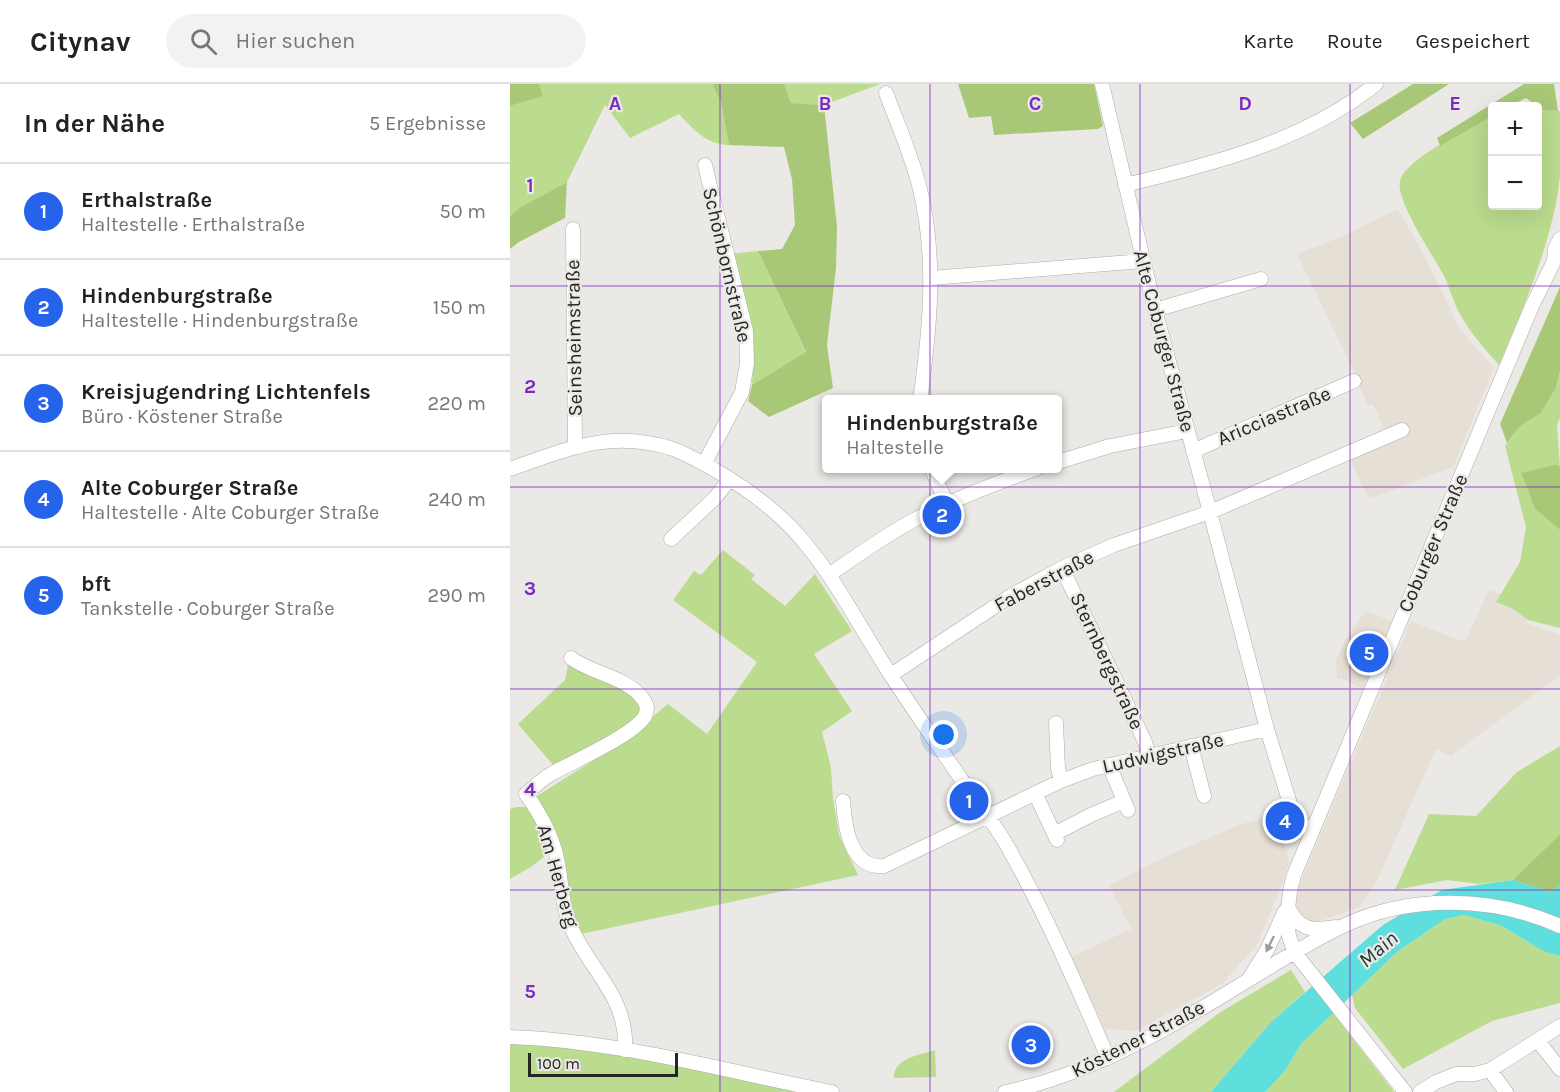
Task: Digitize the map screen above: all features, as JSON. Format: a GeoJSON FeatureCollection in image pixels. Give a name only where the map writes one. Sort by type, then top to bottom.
{"type":"FeatureCollection","features":[{"type":"Feature","properties":{"kind":"street","name":"Alte Coburger Straße"},"geometry":{"type":"LineString","coordinates":[[1102,84],[1155,310],[1267,729],[1292,810],[1301,823],[1312,831]]}},
{"type":"Feature","properties":{"kind":"street"},"geometry":{"type":"LineString","coordinates":[[1125,185],[1228,158],[1263,146],[1322,120],[1376,84]]}},
{"type":"Feature","properties":{"kind":"street"},"geometry":{"type":"LineString","coordinates":[[886,93],[920,188],[927,229],[931,278],[927,346],[921,395]]}},
{"type":"Feature","properties":{"kind":"street","name":"Schönbornstraße"},"geometry":{"type":"LineString","coordinates":[[704,464],[742,392],[747,363],[746,331],[705,165]]}},
{"type":"Feature","properties":{"kind":"street","name":"Seinsheimstraße"},"geometry":{"type":"LineString","coordinates":[[573,229],[575,446]]}},
{"type":"Feature","properties":{"kind":"street","name":"Coburger Straße"},"geometry":{"type":"LineString","coordinates":[[1401,1087],[1295,953],[1287,930],[1288,907],[1294,875],[1532,306],[1557,260],[1555,249],[1560,239]]}},
{"type":"Feature","properties":{"kind":"street"},"geometry":{"type":"LineString","coordinates":[[931,278],[1143,261]]}},
{"type":"Feature","properties":{"kind":"street"},"geometry":{"type":"LineString","coordinates":[[1155,310],[1261,279]]}},
{"type":"Feature","properties":{"kind":"street","name":"Aricciastraße"},"geometry":{"type":"LineString","coordinates":[[1193,451],[1354,381]]}},
{"type":"Feature","properties":{"kind":"street"},"geometry":{"type":"LineString","coordinates":[[1062,461],[1110,446],[1187,430]]}},
{"type":"Feature","properties":{"kind":"street","name":"Faberstraße"},"geometry":{"type":"LineString","coordinates":[[891,675],[1012,595],[1062,568],[1114,545],[1210,512],[1402,430]]}},
{"type":"Feature","properties":{"kind":"street"},"geometry":{"type":"LineString","coordinates":[[510,469],[575,446],[609,440],[625,440],[676,450],[749,491],[780,516],[800,537],[829,575],[891,675],[1009,849],[1050,929],[1108,1058]]}},
{"type":"Feature","properties":{"kind":"street"},"geometry":{"type":"LineString","coordinates":[[934,473],[947,504]]}},
{"type":"Feature","properties":{"kind":"street"},"geometry":{"type":"LineString","coordinates":[[829,575],[873,544],[913,520],[1025,473]]}},
{"type":"Feature","properties":{"kind":"street"},"geometry":{"type":"LineString","coordinates":[[671,539],[714,499],[730,479]]}},
{"type":"Feature","properties":{"kind":"street","name":"Sternbergstraße"},"geometry":{"type":"LineString","coordinates":[[1062,568],[1119,684],[1149,755]]}},
{"type":"Feature","properties":{"kind":"street","name":"Am Herberg"},"geometry":{"type":"LineString","coordinates":[[571,658],[630,688],[644,700],[647,708],[645,716],[635,726],[610,743],[549,776],[526,794],[540,814],[555,850],[562,903],[572,929],[618,1004],[625,1029],[625,1050]]}},
{"type":"Feature","properties":{"kind":"street"},"geometry":{"type":"LineString","coordinates":[[1056,723],[1058,770],[1061,781]]}},
{"type":"Feature","properties":{"kind":"street","name":"Ludwigstraße"},"geometry":{"type":"LineString","coordinates":[[843,801],[850,841],[859,858],[873,867],[884,866],[1061,781],[1109,765],[1267,729]]}},
{"type":"Feature","properties":{"kind":"street"},"geometry":{"type":"LineString","coordinates":[[1191,746],[1204,796]]}},
{"type":"Feature","properties":{"kind":"street"},"geometry":{"type":"LineString","coordinates":[[1035,793],[1056,838],[1091,815],[1126,806],[1109,765]]}},
{"type":"Feature","properties":{"kind":"street"},"geometry":{"type":"LineString","coordinates":[[1288,907],[1292,917],[1305,927],[1318,929],[1344,926],[1415,905],[1460,903],[1516,911],[1560,926]]}},
{"type":"Feature","properties":{"kind":"street","name":"Köstener Straße"},"geometry":{"type":"LineString","coordinates":[[1249,980],[1288,907]]}},
{"type":"Feature","properties":{"kind":"street","name":"Köstener Straße"},"geometry":{"type":"LineString","coordinates":[[1005,1092],[1073,1072],[1108,1058],[1163,1030],[1344,926]]}},
{"type":"Feature","properties":{"kind":"street"},"geometry":{"type":"LineString","coordinates":[[1420,1092],[1456,1074],[1475,1074],[1490,1070],[1560,1026]]}},
{"type":"Feature","properties":{"kind":"street"},"geometry":{"type":"LineString","coordinates":[[510,1037],[577,1042],[625,1050],[832,1092]]}},
{"type":"Feature","properties":{"kind":"street"},"geometry":{"type":"LineString","coordinates":[[1538,1041],[1560,1069]]}},
{"type":"Feature","properties":{"kind":"street"},"geometry":{"type":"LineString","coordinates":[[1490,1070],[1506,1092]]}},
{"type":"Feature","properties":{"kind":"shaded area"},"geometry":{"type":"Polygon","coordinates":[[[1398,209],[1425,257],[1459,328],[1494,368],[1453,467],[1369,499],[1350,459],[1389,439],[1373,404],[1368,406],[1297,254],[1343,236],[1398,209]]]}},
{"type":"Feature","properties":{"kind":"shaded area"},"geometry":{"type":"Polygon","coordinates":[[[1489,590],[1529,604],[1527,623],[1560,634],[1560,675],[1451,756],[1436,749],[1375,885],[1360,907],[1317,922],[1302,918],[1297,906],[1297,890],[1411,621],[1465,642],[1489,590]]]}},
{"type":"Feature","properties":{"kind":"shaded area"},"geometry":{"type":"Polygon","coordinates":[[[1366,611],[1392,621],[1363,689],[1341,678],[1337,679],[1336,659],[1349,633],[1366,611]]]}},
{"type":"Feature","properties":{"kind":"shaded area"},"geometry":{"type":"Polygon","coordinates":[[[1280,813],[1289,861],[1283,882],[1256,946],[1223,983],[1136,1031],[1105,1029],[1071,957],[1131,929],[1109,886],[1162,858],[1239,825],[1280,813]]]}},
{"type":"Feature","properties":{"kind":"green space"},"geometry":{"type":"Polygon","coordinates":[[[510,84],[539,84],[543,96],[510,106],[510,84]]]}},
{"type":"Feature","properties":{"kind":"green space"},"geometry":{"type":"Polygon","coordinates":[[[539,84],[712,84],[721,102],[729,145],[707,139],[679,114],[630,138],[605,105],[567,182],[519,208],[510,216],[510,106],[542,96],[539,84]]]}},
{"type":"Feature","properties":{"kind":"green space"},"geometry":{"type":"Polygon","coordinates":[[[712,84],[784,84],[791,103],[824,105],[837,227],[836,268],[827,345],[833,388],[769,417],[748,401],[752,385],[806,352],[758,251],[782,249],[795,225],[792,179],[784,147],[729,145],[721,102],[712,84]]]}},
{"type":"Feature","properties":{"kind":"green space"},"geometry":{"type":"Polygon","coordinates":[[[784,84],[880,84],[824,105],[791,103],[784,84]]]}},
{"type":"Feature","properties":{"kind":"green space"},"geometry":{"type":"Polygon","coordinates":[[[958,84],[1094,84],[1103,126],[1098,129],[994,135],[991,116],[969,118],[958,84]]]}},
{"type":"Feature","properties":{"kind":"green space"},"geometry":{"type":"Polygon","coordinates":[[[1413,84],[1449,84],[1363,139],[1350,123],[1413,84]]]}},
{"type":"Feature","properties":{"kind":"green space"},"geometry":{"type":"Polygon","coordinates":[[[1524,84],[1554,84],[1558,111],[1542,110],[1542,102],[1531,102],[1526,98],[1518,102],[1495,102],[1524,84]]]}},
{"type":"Feature","properties":{"kind":"green space"},"geometry":{"type":"Polygon","coordinates":[[[1488,106],[1488,118],[1440,146],[1437,138],[1488,106]]]}},
{"type":"Feature","properties":{"kind":"green space"},"geometry":{"type":"Polygon","coordinates":[[[1542,110],[1560,111],[1560,176],[1551,225],[1536,273],[1499,365],[1473,334],[1460,314],[1444,276],[1409,214],[1400,190],[1400,181],[1414,163],[1455,136],[1488,118],[1488,210],[1542,210],[1542,110]]]}},
{"type":"Feature","properties":{"kind":"green space"},"geometry":{"type":"Polygon","coordinates":[[[567,182],[565,218],[510,249],[510,216],[519,208],[567,182]]]}},
{"type":"Feature","properties":{"kind":"green space"},"geometry":{"type":"Polygon","coordinates":[[[758,251],[806,353],[752,385],[754,353],[752,334],[730,254],[758,251]]]}},
{"type":"Feature","properties":{"kind":"green space"},"geometry":{"type":"Polygon","coordinates":[[[1560,287],[1560,371],[1556,388],[1541,413],[1519,427],[1507,443],[1500,424],[1560,287]]]}},
{"type":"Feature","properties":{"kind":"green space"},"geometry":{"type":"Polygon","coordinates":[[[1560,371],[1560,418],[1557,425],[1560,467],[1557,464],[1521,473],[1535,509],[1560,530],[1560,628],[1528,620],[1512,608],[1496,602],[1520,562],[1526,527],[1505,446],[1519,427],[1541,413],[1556,388],[1560,371]]]}},
{"type":"Feature","properties":{"kind":"green space"},"geometry":{"type":"Polygon","coordinates":[[[1557,464],[1560,467],[1560,530],[1535,509],[1521,473],[1557,464]]]}},
{"type":"Feature","properties":{"kind":"green space"},"geometry":{"type":"Polygon","coordinates":[[[723,550],[755,575],[751,579],[785,606],[815,574],[852,631],[814,654],[852,711],[822,732],[831,767],[839,835],[858,875],[581,934],[568,907],[554,830],[537,796],[621,743],[668,704],[707,734],[757,662],[673,600],[694,571],[701,575],[723,550]]]}},
{"type":"Feature","properties":{"kind":"green space"},"geometry":{"type":"Polygon","coordinates":[[[568,665],[605,680],[639,700],[642,709],[636,718],[617,735],[592,750],[557,766],[553,765],[518,724],[565,680],[568,665]]]}},
{"type":"Feature","properties":{"kind":"green space"},"geometry":{"type":"Polygon","coordinates":[[[1560,746],[1560,834],[1513,880],[1479,884],[1447,880],[1395,890],[1429,814],[1476,816],[1517,772],[1560,746]]]}},
{"type":"Feature","properties":{"kind":"green space"},"geometry":{"type":"Polygon","coordinates":[[[529,807],[537,818],[550,852],[531,867],[510,879],[510,809],[529,807]]]}},
{"type":"Feature","properties":{"kind":"green space"},"geometry":{"type":"Polygon","coordinates":[[[1560,834],[1560,885],[1550,892],[1513,880],[1560,834]]]}},
{"type":"Feature","properties":{"kind":"green space"},"geometry":{"type":"Polygon","coordinates":[[[1464,915],[1500,925],[1545,952],[1560,956],[1560,1003],[1492,1021],[1403,1069],[1355,1008],[1352,995],[1397,952],[1445,919],[1464,915]]]}},
{"type":"Feature","properties":{"kind":"green space"},"geometry":{"type":"Polygon","coordinates":[[[1291,970],[1305,992],[1271,1022],[1211,1092],[1114,1092],[1219,1013],[1291,970]]]}},
{"type":"Feature","properties":{"kind":"green space"},"geometry":{"type":"Polygon","coordinates":[[[1333,1013],[1394,1092],[1265,1092],[1284,1072],[1301,1044],[1333,1013]]]}},
{"type":"Feature","properties":{"kind":"green space"},"geometry":{"type":"Polygon","coordinates":[[[510,1043],[579,1047],[655,1060],[802,1092],[510,1092],[510,1043]]]}},
{"type":"Feature","properties":{"kind":"green space"},"geometry":{"type":"Polygon","coordinates":[[[935,1050],[936,1077],[894,1078],[898,1066],[908,1058],[935,1050]]]}},
{"type":"Feature","properties":{"kind":"water","name":"Main"},"geometry":{"type":"Polygon","coordinates":[[[1513,880],[1550,892],[1560,885],[1560,956],[1545,952],[1500,925],[1464,915],[1445,919],[1397,952],[1301,1044],[1284,1072],[1265,1092],[1211,1092],[1271,1022],[1383,925],[1442,890],[1513,880]]]}},
{"type":"Feature","properties":{"kind":"place","name":"Hindenburgstraße"},"geometry":{"type":"Point","coordinates":[942,515]}},
{"type":"Feature","properties":{"kind":"place","name":"bft"},"geometry":{"type":"Point","coordinates":[1369,653]}},
{"type":"Feature","properties":{"kind":"place","name":"Erthalstraße"},"geometry":{"type":"Point","coordinates":[969,801]}},
{"type":"Feature","properties":{"kind":"place","name":"Alte Coburger Straße"},"geometry":{"type":"Point","coordinates":[1285,821]}},
{"type":"Feature","properties":{"kind":"place","name":"Kreisjugendring Lichtenfels"},"geometry":{"type":"Point","coordinates":[1031,1045]}}]}
